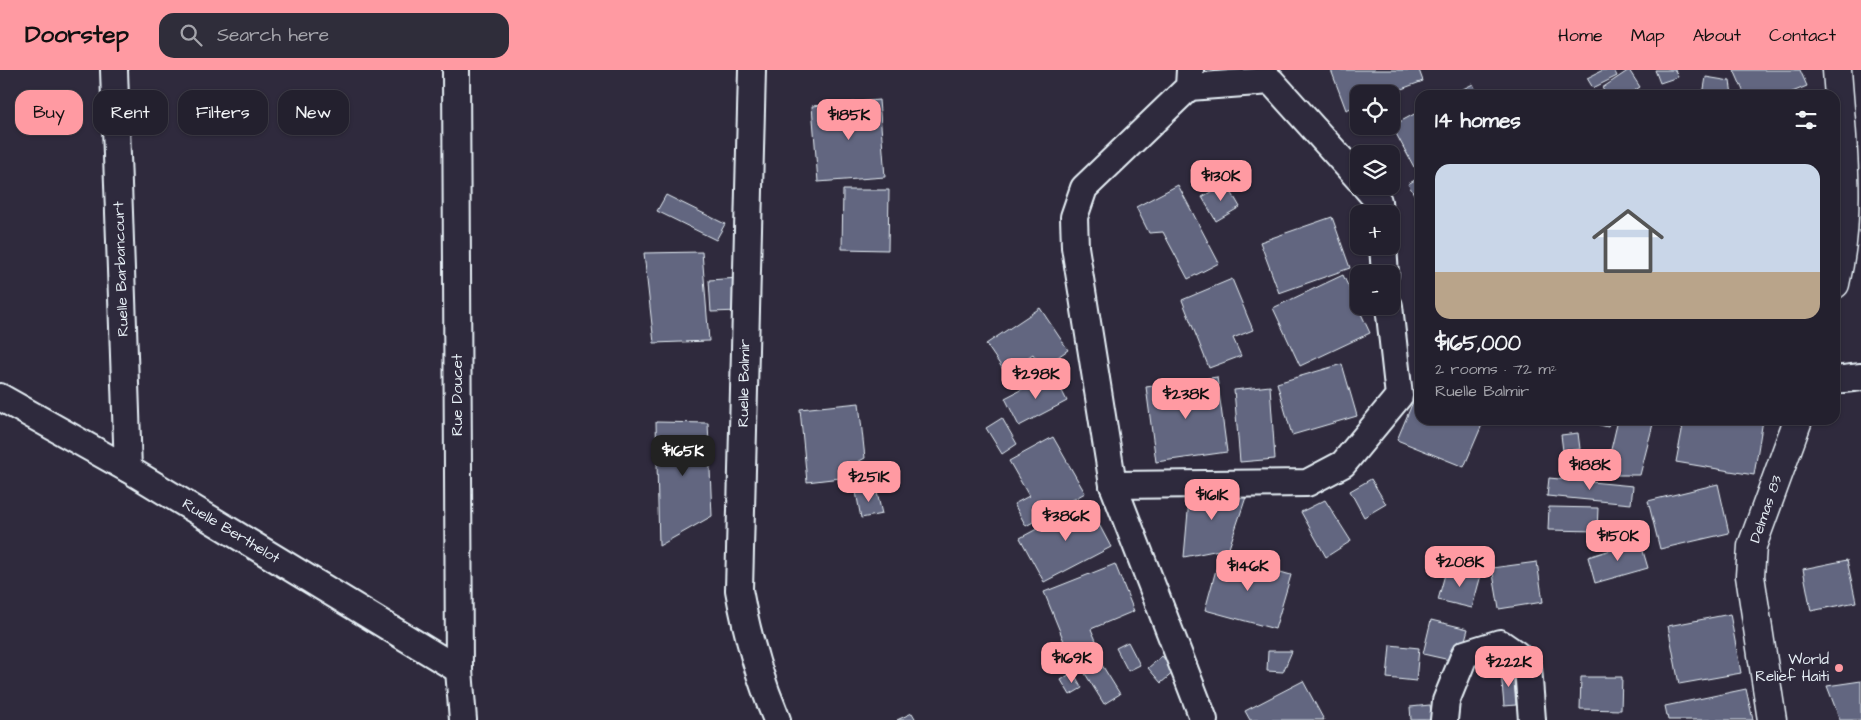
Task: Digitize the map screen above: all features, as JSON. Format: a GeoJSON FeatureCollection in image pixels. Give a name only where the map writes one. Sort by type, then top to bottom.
{"type":"FeatureCollection","features":[{"type":"Feature","properties":{"kind":"street","name":"Ruelle Barbancourt"},"geometry":{"type":"LineString","coordinates":[[114,70],[128,469]]}},
{"type":"Feature","properties":{"kind":"street","name":"Rue Doucet"},"geometry":{"type":"LineString","coordinates":[[456,70],[459,670],[463,720]]}},
{"type":"Feature","properties":{"kind":"street","name":"Ruelle Balmir"},"geometry":{"type":"LineString","coordinates":[[752,70],[739,590],[746,632],[761,683],[776,720]]}},
{"type":"Feature","properties":{"kind":"street"},"geometry":{"type":"LineString","coordinates":[[1837,70],[1838,90]]}},
{"type":"Feature","properties":{"kind":"street"},"geometry":{"type":"LineString","coordinates":[[1204,720],[1113,485],[1076,247],[1074,217],[1084,188],[1190,79],[1271,81],[1350,170]]}},
{"type":"Feature","properties":{"kind":"street"},"geometry":{"type":"LineString","coordinates":[[1840,111],[1846,192],[1844,242],[1840,261]]}},
{"type":"Feature","properties":{"kind":"street"},"geometry":{"type":"LineString","coordinates":[[1113,485],[1307,483],[1343,464],[1398,396],[1390,315]]}},
{"type":"Feature","properties":{"kind":"street"},"geometry":{"type":"LineString","coordinates":[[1840,380],[1861,378]]}},
{"type":"Feature","properties":{"kind":"street","name":"Ruelle Berthelot"},"geometry":{"type":"LineString","coordinates":[[0,397],[128,469],[459,670]]}},
{"type":"Feature","properties":{"kind":"street","name":"Delmas 83"},"geometry":{"type":"LineString","coordinates":[[1772,720],[1750,576],[1752,546],[1796,425]]}},
{"type":"Feature","properties":{"kind":"street"},"geometry":{"type":"LineString","coordinates":[[1444,720],[1446,701],[1466,654],[1500,643],[1516,654],[1528,667],[1532,720]]}},
{"type":"Feature","properties":{"kind":"building"},"geometry":{"type":"Polygon","coordinates":[[[1331,70],[1419,70],[1423,81],[1400,90],[1400,85],[1350,85],[1350,108],[1346,110],[1331,70]]]}},
{"type":"Feature","properties":{"kind":"building"},"geometry":{"type":"Polygon","coordinates":[[[1603,70],[1614,70],[1617,76],[1593,88],[1587,78],[1603,70]]]}},
{"type":"Feature","properties":{"kind":"building"},"geometry":{"type":"Polygon","coordinates":[[[1629,70],[1640,87],[1636,90],[1603,90],[1602,88],[1629,70]]]}},
{"type":"Feature","properties":{"kind":"building"},"geometry":{"type":"Polygon","coordinates":[[[1655,70],[1675,70],[1678,77],[1660,83],[1655,70]]]}},
{"type":"Feature","properties":{"kind":"building"},"geometry":{"type":"Polygon","coordinates":[[[1734,70],[1800,70],[1807,86],[1797,90],[1743,90],[1734,70]]]}},
{"type":"Feature","properties":{"kind":"building"},"geometry":{"type":"Polygon","coordinates":[[[1706,77],[1730,81],[1731,90],[1704,90],[1706,77]]]}},
{"type":"Feature","properties":{"kind":"building"},"geometry":{"type":"Polygon","coordinates":[[[1473,84],[1476,90],[1461,90],[1473,84]]]}},
{"type":"Feature","properties":{"kind":"building"},"geometry":{"type":"Polygon","coordinates":[[[879,100],[885,177],[818,182],[812,106],[879,100]]]}},
{"type":"Feature","properties":{"kind":"building"},"geometry":{"type":"Polygon","coordinates":[[[1415,114],[1415,166],[1397,135],[1400,135],[1400,122],[1415,114]]]}},
{"type":"Feature","properties":{"kind":"building"},"geometry":{"type":"Polygon","coordinates":[[[1415,180],[1415,196],[1408,184],[1415,180]]]}},
{"type":"Feature","properties":{"kind":"building"},"geometry":{"type":"Polygon","coordinates":[[[1226,183],[1240,207],[1216,221],[1202,197],[1226,183]]]}},
{"type":"Feature","properties":{"kind":"building"},"geometry":{"type":"Polygon","coordinates":[[[1178,185],[1219,263],[1188,279],[1163,232],[1149,233],[1136,207],[1178,185]]]}},
{"type":"Feature","properties":{"kind":"building"},"geometry":{"type":"Polygon","coordinates":[[[843,190],[889,190],[888,250],[842,249],[843,190]]]}},
{"type":"Feature","properties":{"kind":"building"},"geometry":{"type":"Polygon","coordinates":[[[666,195],[725,224],[716,240],[657,211],[666,195]]]}},
{"type":"Feature","properties":{"kind":"building"},"geometry":{"type":"Polygon","coordinates":[[[1332,217],[1350,268],[1279,293],[1260,242],[1332,217]]]}},
{"type":"Feature","properties":{"kind":"building"},"geometry":{"type":"Polygon","coordinates":[[[702,252],[709,341],[654,343],[644,253],[702,252]]]}},
{"type":"Feature","properties":{"kind":"building"},"geometry":{"type":"Polygon","coordinates":[[[1343,275],[1350,290],[1350,315],[1362,315],[1370,333],[1300,366],[1273,308],[1343,275]]]}},
{"type":"Feature","properties":{"kind":"building"},"geometry":{"type":"Polygon","coordinates":[[[739,278],[741,311],[711,312],[709,280],[739,278]]]}},
{"type":"Feature","properties":{"kind":"building"},"geometry":{"type":"Polygon","coordinates":[[[1232,279],[1253,330],[1233,338],[1241,356],[1209,368],[1182,300],[1232,279]]]}},
{"type":"Feature","properties":{"kind":"building"},"geometry":{"type":"Polygon","coordinates":[[[1040,308],[1068,350],[1042,368],[1033,354],[1005,372],[986,344],[1040,308]]]}},
{"type":"Feature","properties":{"kind":"building"},"geometry":{"type":"Polygon","coordinates":[[[1342,364],[1357,416],[1292,435],[1277,383],[1342,364]]]}},
{"type":"Feature","properties":{"kind":"building"},"geometry":{"type":"Polygon","coordinates":[[[1053,373],[1067,401],[1019,426],[1005,398],[1053,373]]]}},
{"type":"Feature","properties":{"kind":"building"},"geometry":{"type":"Polygon","coordinates":[[[1217,377],[1227,452],[1156,462],[1146,387],[1217,377]]]}},
{"type":"Feature","properties":{"kind":"building"},"geometry":{"type":"Polygon","coordinates":[[[1270,386],[1275,459],[1240,462],[1234,390],[1270,386]]]}},
{"type":"Feature","properties":{"kind":"building"},"geometry":{"type":"Polygon","coordinates":[[[1415,397],[1415,425],[1482,425],[1464,467],[1397,440],[1415,397]]]}},
{"type":"Feature","properties":{"kind":"building"},"geometry":{"type":"Polygon","coordinates":[[[859,403],[865,458],[856,463],[857,476],[807,482],[800,409],[859,403]]]}},
{"type":"Feature","properties":{"kind":"building"},"geometry":{"type":"Polygon","coordinates":[[[1002,418],[1017,444],[1002,454],[986,428],[1002,418]]]}},
{"type":"Feature","properties":{"kind":"building"},"geometry":{"type":"Polygon","coordinates":[[[656,422],[708,423],[712,516],[659,546],[656,422]]]}},
{"type":"Feature","properties":{"kind":"building"},"geometry":{"type":"Polygon","coordinates":[[[1617,425],[1653,425],[1640,475],[1605,475],[1617,425]]]}},
{"type":"Feature","properties":{"kind":"building"},"geometry":{"type":"Polygon","coordinates":[[[1683,425],[1762,425],[1754,475],[1676,462],[1683,425]]]}},
{"type":"Feature","properties":{"kind":"building"},"geometry":{"type":"Polygon","coordinates":[[[1578,433],[1580,449],[1563,451],[1561,435],[1578,433]]]}},
{"type":"Feature","properties":{"kind":"building"},"geometry":{"type":"Polygon","coordinates":[[[1053,437],[1085,493],[1026,526],[1014,504],[1029,496],[1009,461],[1053,437]]]}},
{"type":"Feature","properties":{"kind":"building"},"geometry":{"type":"Polygon","coordinates":[[[1549,478],[1633,486],[1631,504],[1547,496],[1549,478]]]}},
{"type":"Feature","properties":{"kind":"building"},"geometry":{"type":"Polygon","coordinates":[[[1371,479],[1386,504],[1364,517],[1350,491],[1371,479]]]}},
{"type":"Feature","properties":{"kind":"building"},"geometry":{"type":"Polygon","coordinates":[[[1718,484],[1729,533],[1660,549],[1648,501],[1718,484]]]}},
{"type":"Feature","properties":{"kind":"building"},"geometry":{"type":"Polygon","coordinates":[[[876,488],[882,514],[861,518],[856,492],[876,488]]]}},
{"type":"Feature","properties":{"kind":"building"},"geometry":{"type":"Polygon","coordinates":[[[1190,489],[1247,494],[1229,548],[1184,557],[1190,489]]]}},
{"type":"Feature","properties":{"kind":"building"},"geometry":{"type":"Polygon","coordinates":[[[1325,500],[1351,541],[1326,557],[1301,512],[1325,500]]]}},
{"type":"Feature","properties":{"kind":"building"},"geometry":{"type":"Polygon","coordinates":[[[1087,502],[1111,547],[1044,582],[1020,538],[1087,502]]]}},
{"type":"Feature","properties":{"kind":"building"},"geometry":{"type":"Polygon","coordinates":[[[1549,507],[1598,508],[1597,531],[1548,530],[1549,507]]]}},
{"type":"Feature","properties":{"kind":"building"},"geometry":{"type":"Polygon","coordinates":[[[1640,541],[1648,568],[1595,583],[1588,557],[1640,541]]]}},
{"type":"Feature","properties":{"kind":"building"},"geometry":{"type":"Polygon","coordinates":[[[1220,555],[1291,575],[1275,629],[1205,610],[1220,555]]]}},
{"type":"Feature","properties":{"kind":"building"},"geometry":{"type":"Polygon","coordinates":[[[1847,560],[1856,602],[1811,611],[1803,569],[1847,560]]]}},
{"type":"Feature","properties":{"kind":"building"},"geometry":{"type":"Polygon","coordinates":[[[1537,562],[1543,602],[1499,609],[1492,568],[1537,562]]]}},
{"type":"Feature","properties":{"kind":"building"},"geometry":{"type":"Polygon","coordinates":[[[1115,564],[1134,611],[1091,629],[1098,645],[1070,656],[1044,592],[1115,564]]]}},
{"type":"Feature","properties":{"kind":"building"},"geometry":{"type":"Polygon","coordinates":[[[1447,567],[1481,575],[1472,608],[1438,600],[1447,567]]]}},
{"type":"Feature","properties":{"kind":"building"},"geometry":{"type":"Polygon","coordinates":[[[1730,614],[1741,673],[1679,684],[1668,626],[1730,614]]]}},
{"type":"Feature","properties":{"kind":"building"},"geometry":{"type":"Polygon","coordinates":[[[1431,620],[1468,629],[1459,662],[1423,654],[1431,620]]]}},
{"type":"Feature","properties":{"kind":"building"},"geometry":{"type":"Polygon","coordinates":[[[1128,642],[1140,665],[1128,671],[1116,648],[1128,642]]]}},
{"type":"Feature","properties":{"kind":"building"},"geometry":{"type":"Polygon","coordinates":[[[1390,645],[1419,648],[1416,681],[1387,678],[1390,645]]]}},
{"type":"Feature","properties":{"kind":"building"},"geometry":{"type":"Polygon","coordinates":[[[1268,651],[1292,651],[1283,672],[1267,671],[1268,651]]]}},
{"type":"Feature","properties":{"kind":"building"},"geometry":{"type":"Polygon","coordinates":[[[1162,656],[1175,671],[1161,683],[1148,668],[1162,656]]]}},
{"type":"Feature","properties":{"kind":"building"},"geometry":{"type":"Polygon","coordinates":[[[1097,657],[1120,694],[1104,704],[1081,667],[1097,657]]]}},
{"type":"Feature","properties":{"kind":"building"},"geometry":{"type":"Polygon","coordinates":[[[1513,670],[1516,705],[1504,706],[1501,672],[1513,670]]]}},
{"type":"Feature","properties":{"kind":"building"},"geometry":{"type":"Polygon","coordinates":[[[1073,672],[1082,688],[1070,695],[1061,680],[1073,672]]]}},
{"type":"Feature","properties":{"kind":"building"},"geometry":{"type":"Polygon","coordinates":[[[1581,677],[1622,677],[1621,710],[1580,709],[1581,677]]]}},
{"type":"Feature","properties":{"kind":"building"},"geometry":{"type":"Polygon","coordinates":[[[1303,681],[1324,720],[1250,720],[1245,711],[1303,681]]]}},
{"type":"Feature","properties":{"kind":"building"},"geometry":{"type":"Polygon","coordinates":[[[1861,681],[1861,720],[1840,720],[1827,686],[1861,681]]]}},
{"type":"Feature","properties":{"kind":"building"},"geometry":{"type":"Polygon","coordinates":[[[1746,689],[1753,720],[1668,720],[1665,706],[1746,689]]]}},
{"type":"Feature","properties":{"kind":"building"},"geometry":{"type":"Polygon","coordinates":[[[1430,705],[1432,720],[1411,720],[1410,707],[1430,705]]]}},
{"type":"Feature","properties":{"kind":"building"},"geometry":{"type":"Polygon","coordinates":[[[912,713],[916,720],[897,720],[912,713]]]}},
{"type":"Feature","properties":{"kind":"place","name":"World Relief Haiti"},"geometry":{"type":"Point","coordinates":[1839,668]}}]}
